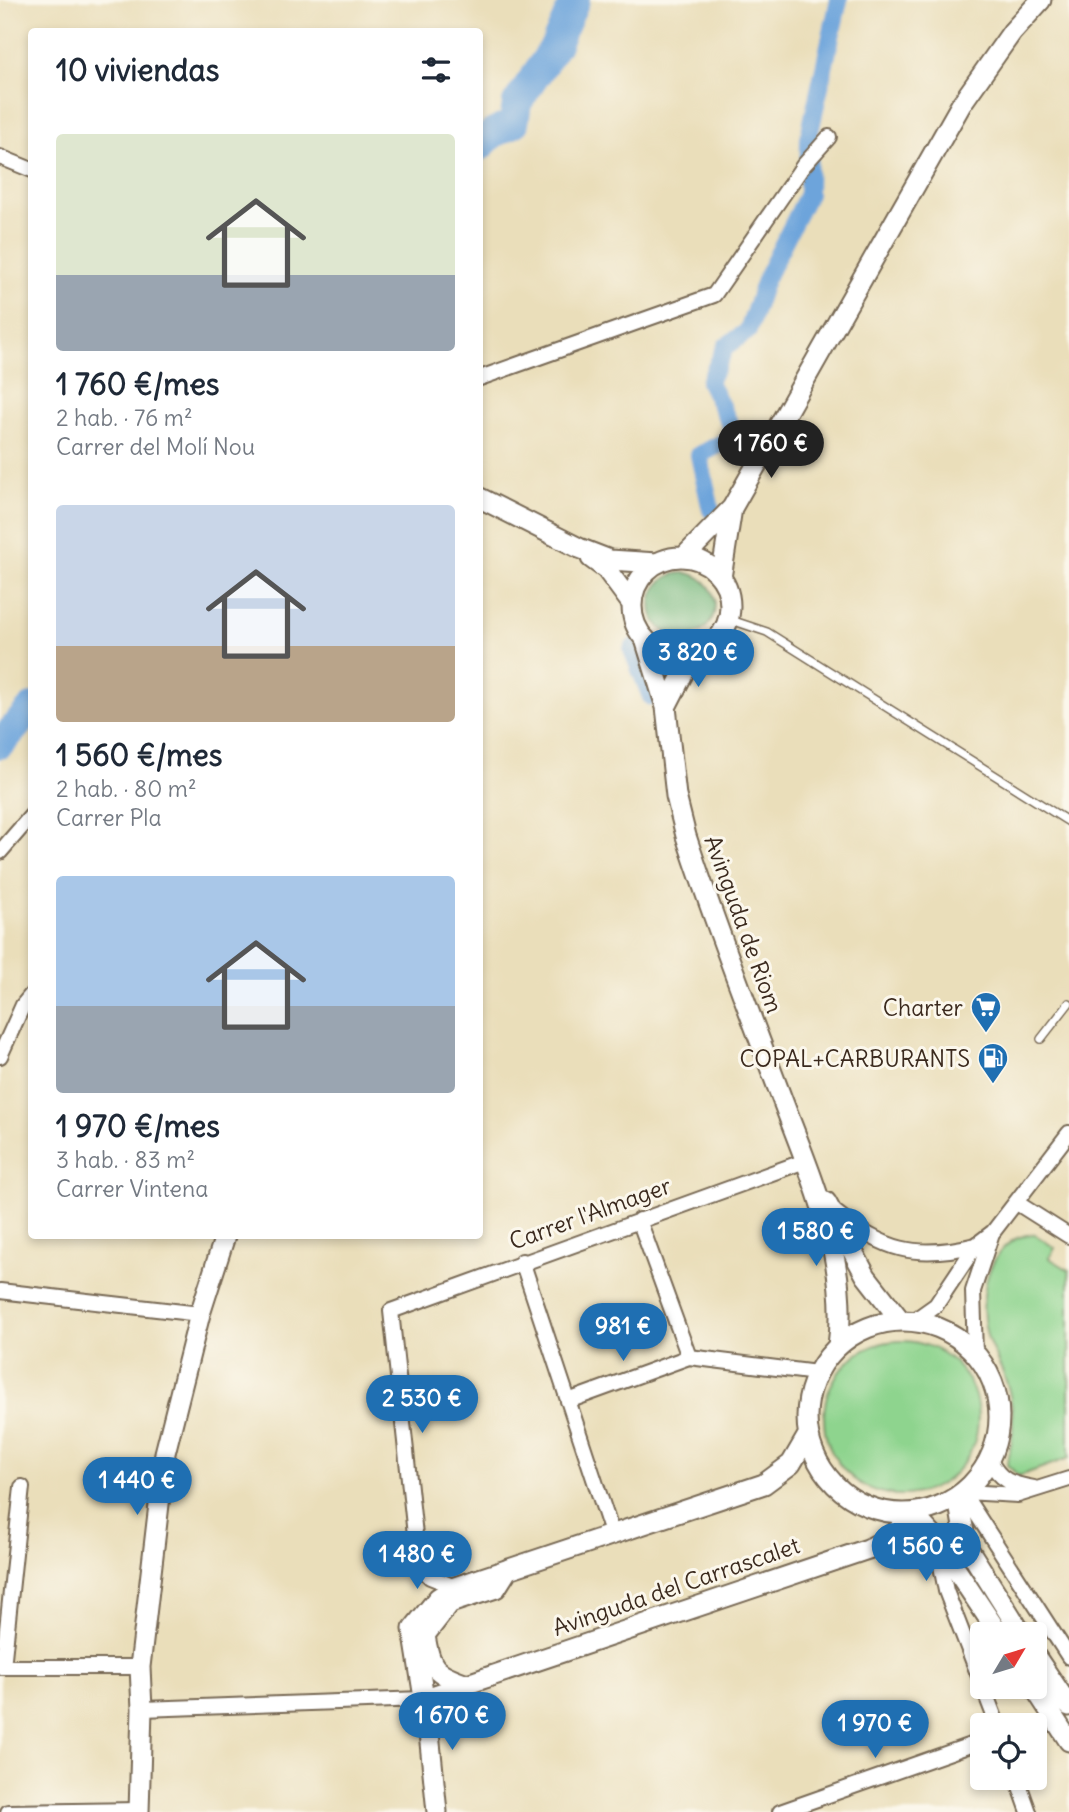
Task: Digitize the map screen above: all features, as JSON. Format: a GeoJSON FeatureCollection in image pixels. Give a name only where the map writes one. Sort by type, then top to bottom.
{"type":"FeatureCollection","features":[{"type":"Feature","properties":{"kind":"street"},"geometry":{"type":"LineString","coordinates":[[684,557],[732,508],[962,103],[1012,32],[1041,0]]}},
{"type":"Feature","properties":{"kind":"street"},"geometry":{"type":"LineString","coordinates":[[483,377],[714,295],[803,166],[829,137]]}},
{"type":"Feature","properties":{"kind":"street"},"geometry":{"type":"LineString","coordinates":[[0,157],[28,168]]}},
{"type":"Feature","properties":{"kind":"street"},"geometry":{"type":"LineString","coordinates":[[483,500],[579,548],[610,560],[657,563],[684,557],[711,567],[721,578],[729,598],[728,620],[723,632],[687,666],[666,707]]}},
{"type":"Feature","properties":{"kind":"street"},"geometry":{"type":"LineString","coordinates":[[721,578],[732,508]]}},
{"type":"Feature","properties":{"kind":"street"},"geometry":{"type":"LineString","coordinates":[[579,548],[606,569],[632,604]]}},
{"type":"Feature","properties":{"kind":"street"},"geometry":{"type":"LineString","coordinates":[[657,563],[640,581],[632,604],[633,617],[645,639],[672,654],[702,650]]}},
{"type":"Feature","properties":{"kind":"street","name":"Avinguda de Riom"},"geometry":{"type":"LineString","coordinates":[[645,639],[666,707],[676,796],[686,836],[816,1190],[839,1281],[838,1346]]}},
{"type":"Feature","properties":{"kind":"street"},"geometry":{"type":"LineString","coordinates":[[0,852],[28,820]]}},
{"type":"Feature","properties":{"kind":"street"},"geometry":{"type":"LineString","coordinates":[[0,1056],[28,999]]}},
{"type":"Feature","properties":{"kind":"street"},"geometry":{"type":"LineString","coordinates":[[907,1321],[947,1332],[975,1354],[986,1369],[998,1405],[996,1442],[990,1460],[962,1494],[928,1511],[911,1513],[874,1510],[844,1493],[821,1467],[808,1435],[808,1403],[817,1373],[838,1346],[867,1328],[907,1321],[936,1305],[976,1245],[993,1232],[1069,1133]]}},
{"type":"Feature","properties":{"kind":"street","name":"Carrer l'Almager"},"geometry":{"type":"LineString","coordinates":[[455,1587],[430,1577],[418,1563],[391,1311],[805,1160]]}},
{"type":"Feature","properties":{"kind":"street","name":"Avinguda de Riom"},"geometry":{"type":"LineString","coordinates":[[816,1190],[833,1210],[866,1276],[907,1321]]}},
{"type":"Feature","properties":{"kind":"street"},"geometry":{"type":"LineString","coordinates":[[1017,1203],[1069,1236]]}},
{"type":"Feature","properties":{"kind":"street"},"geometry":{"type":"LineString","coordinates":[[833,1210],[874,1240],[905,1251],[937,1252],[976,1245]]}},
{"type":"Feature","properties":{"kind":"street"},"geometry":{"type":"LineString","coordinates":[[639,1220],[689,1357]]}},
{"type":"Feature","properties":{"kind":"street"},"geometry":{"type":"LineString","coordinates":[[975,1354],[973,1291],[993,1232]]}},
{"type":"Feature","properties":{"kind":"street"},"geometry":{"type":"LineString","coordinates":[[8,1812],[139,1811],[142,1709],[139,1668],[166,1453],[200,1314],[224,1239]]}},
{"type":"Feature","properties":{"kind":"street"},"geometry":{"type":"LineString","coordinates":[[522,1261],[612,1533]]}},
{"type":"Feature","properties":{"kind":"street"},"geometry":{"type":"LineString","coordinates":[[0,1291],[200,1314]]}},
{"type":"Feature","properties":{"kind":"street"},"geometry":{"type":"LineString","coordinates":[[568,1401],[689,1357],[817,1373]]}},
{"type":"Feature","properties":{"kind":"street"},"geometry":{"type":"LineString","coordinates":[[437,1812],[413,1629],[438,1598],[455,1587],[764,1484],[791,1464],[808,1435]]}},
{"type":"Feature","properties":{"kind":"street"},"geometry":{"type":"LineString","coordinates":[[990,1460],[997,1475],[1007,1483],[1038,1489]]}},
{"type":"Feature","properties":{"kind":"street"},"geometry":{"type":"LineString","coordinates":[[962,1494],[1018,1495],[1069,1479]]}},
{"type":"Feature","properties":{"kind":"street"},"geometry":{"type":"LineString","coordinates":[[22,1487],[2,1667],[139,1668]]}},
{"type":"Feature","properties":{"kind":"street"},"geometry":{"type":"LineString","coordinates":[[962,1494],[966,1545],[1014,1622]]}},
{"type":"Feature","properties":{"kind":"street"},"geometry":{"type":"LineString","coordinates":[[962,1494],[1069,1657]]}},
{"type":"Feature","properties":{"kind":"street"},"geometry":{"type":"LineString","coordinates":[[911,1513],[935,1538],[991,1622]]}},
{"type":"Feature","properties":{"kind":"street","name":"Avinguda del Carrascalet"},"geometry":{"type":"LineString","coordinates":[[142,1709],[423,1699],[868,1549],[898,1531],[905,1525],[911,1513]]}},
{"type":"Feature","properties":{"kind":"street"},"geometry":{"type":"LineString","coordinates":[[898,1531],[917,1529],[935,1538],[955,1617],[970,1655]]}},
{"type":"Feature","properties":{"kind":"street"},"geometry":{"type":"LineString","coordinates":[[467,1684],[440,1673],[429,1662],[425,1635],[450,1603],[496,1588],[508,1569]]}},
{"type":"Feature","properties":{"kind":"street"},"geometry":{"type":"LineString","coordinates":[[1047,1673],[1069,1706]]}},
{"type":"Feature","properties":{"kind":"street"},"geometry":{"type":"LineString","coordinates":[[1042,1699],[1069,1741]]}},
{"type":"Feature","properties":{"kind":"street"},"geometry":{"type":"LineString","coordinates":[[780,1812],[970,1745]]}},
{"type":"Feature","properties":{"kind":"street"},"geometry":{"type":"LineString","coordinates":[[1021,1790],[1029,1812]]}},
{"type":"Feature","properties":{"kind":"lane"},"geometry":{"type":"LineString","coordinates":[[728,620],[767,632],[1069,822]]}},
{"type":"Feature","properties":{"kind":"lane"},"geometry":{"type":"LineString","coordinates":[[1041,1039],[1069,1003]]}},
{"type":"Feature","properties":{"kind":"green space"},"geometry":{"type":"Polygon","coordinates":[[[677,573],[689,573],[706,582],[713,593],[713,617],[706,628],[689,637],[677,637],[665,632],[656,623],[651,611],[651,599],[656,587],[665,578],[677,573]]]}},
{"type":"Feature","properties":{"kind":"green space"},"geometry":{"type":"Polygon","coordinates":[[[1034,1234],[1055,1248],[1049,1258],[1069,1270],[1069,1458],[1019,1476],[1007,1465],[1013,1434],[1012,1407],[1009,1389],[985,1326],[984,1291],[995,1259],[1005,1247],[1018,1238],[1034,1234]]]}},
{"type":"Feature","properties":{"kind":"green space"},"geometry":{"type":"Polygon","coordinates":[[[901,1341],[930,1347],[955,1364],[972,1389],[978,1418],[972,1447],[955,1472],[930,1489],[901,1495],[872,1489],[847,1472],[830,1447],[824,1418],[830,1389],[847,1364],[872,1347],[901,1341]]]}},
{"type":"Feature","properties":{"kind":"waterway"},"geometry":{"type":"LineString","coordinates":[[483,143],[492,134],[514,123],[517,103],[555,46],[575,0]]}},
{"type":"Feature","properties":{"kind":"waterway"},"geometry":{"type":"LineString","coordinates":[[711,510],[699,455],[736,436],[709,382],[726,346],[748,331],[765,280],[808,194],[809,136],[839,0]]}},
{"type":"Feature","properties":{"kind":"waterway"},"geometry":{"type":"LineString","coordinates":[[634,647],[632,650],[651,697]]}},
{"type":"Feature","properties":{"kind":"waterway"},"geometry":{"type":"LineString","coordinates":[[0,744],[28,712]]}},
{"type":"Feature","properties":{"kind":"place","name":"Charter"},"geometry":{"type":"Point","coordinates":[986,1034]}},
{"type":"Feature","properties":{"kind":"place","name":"COPAL+CARBURANTS"},"geometry":{"type":"Point","coordinates":[993,1085]}}]}
